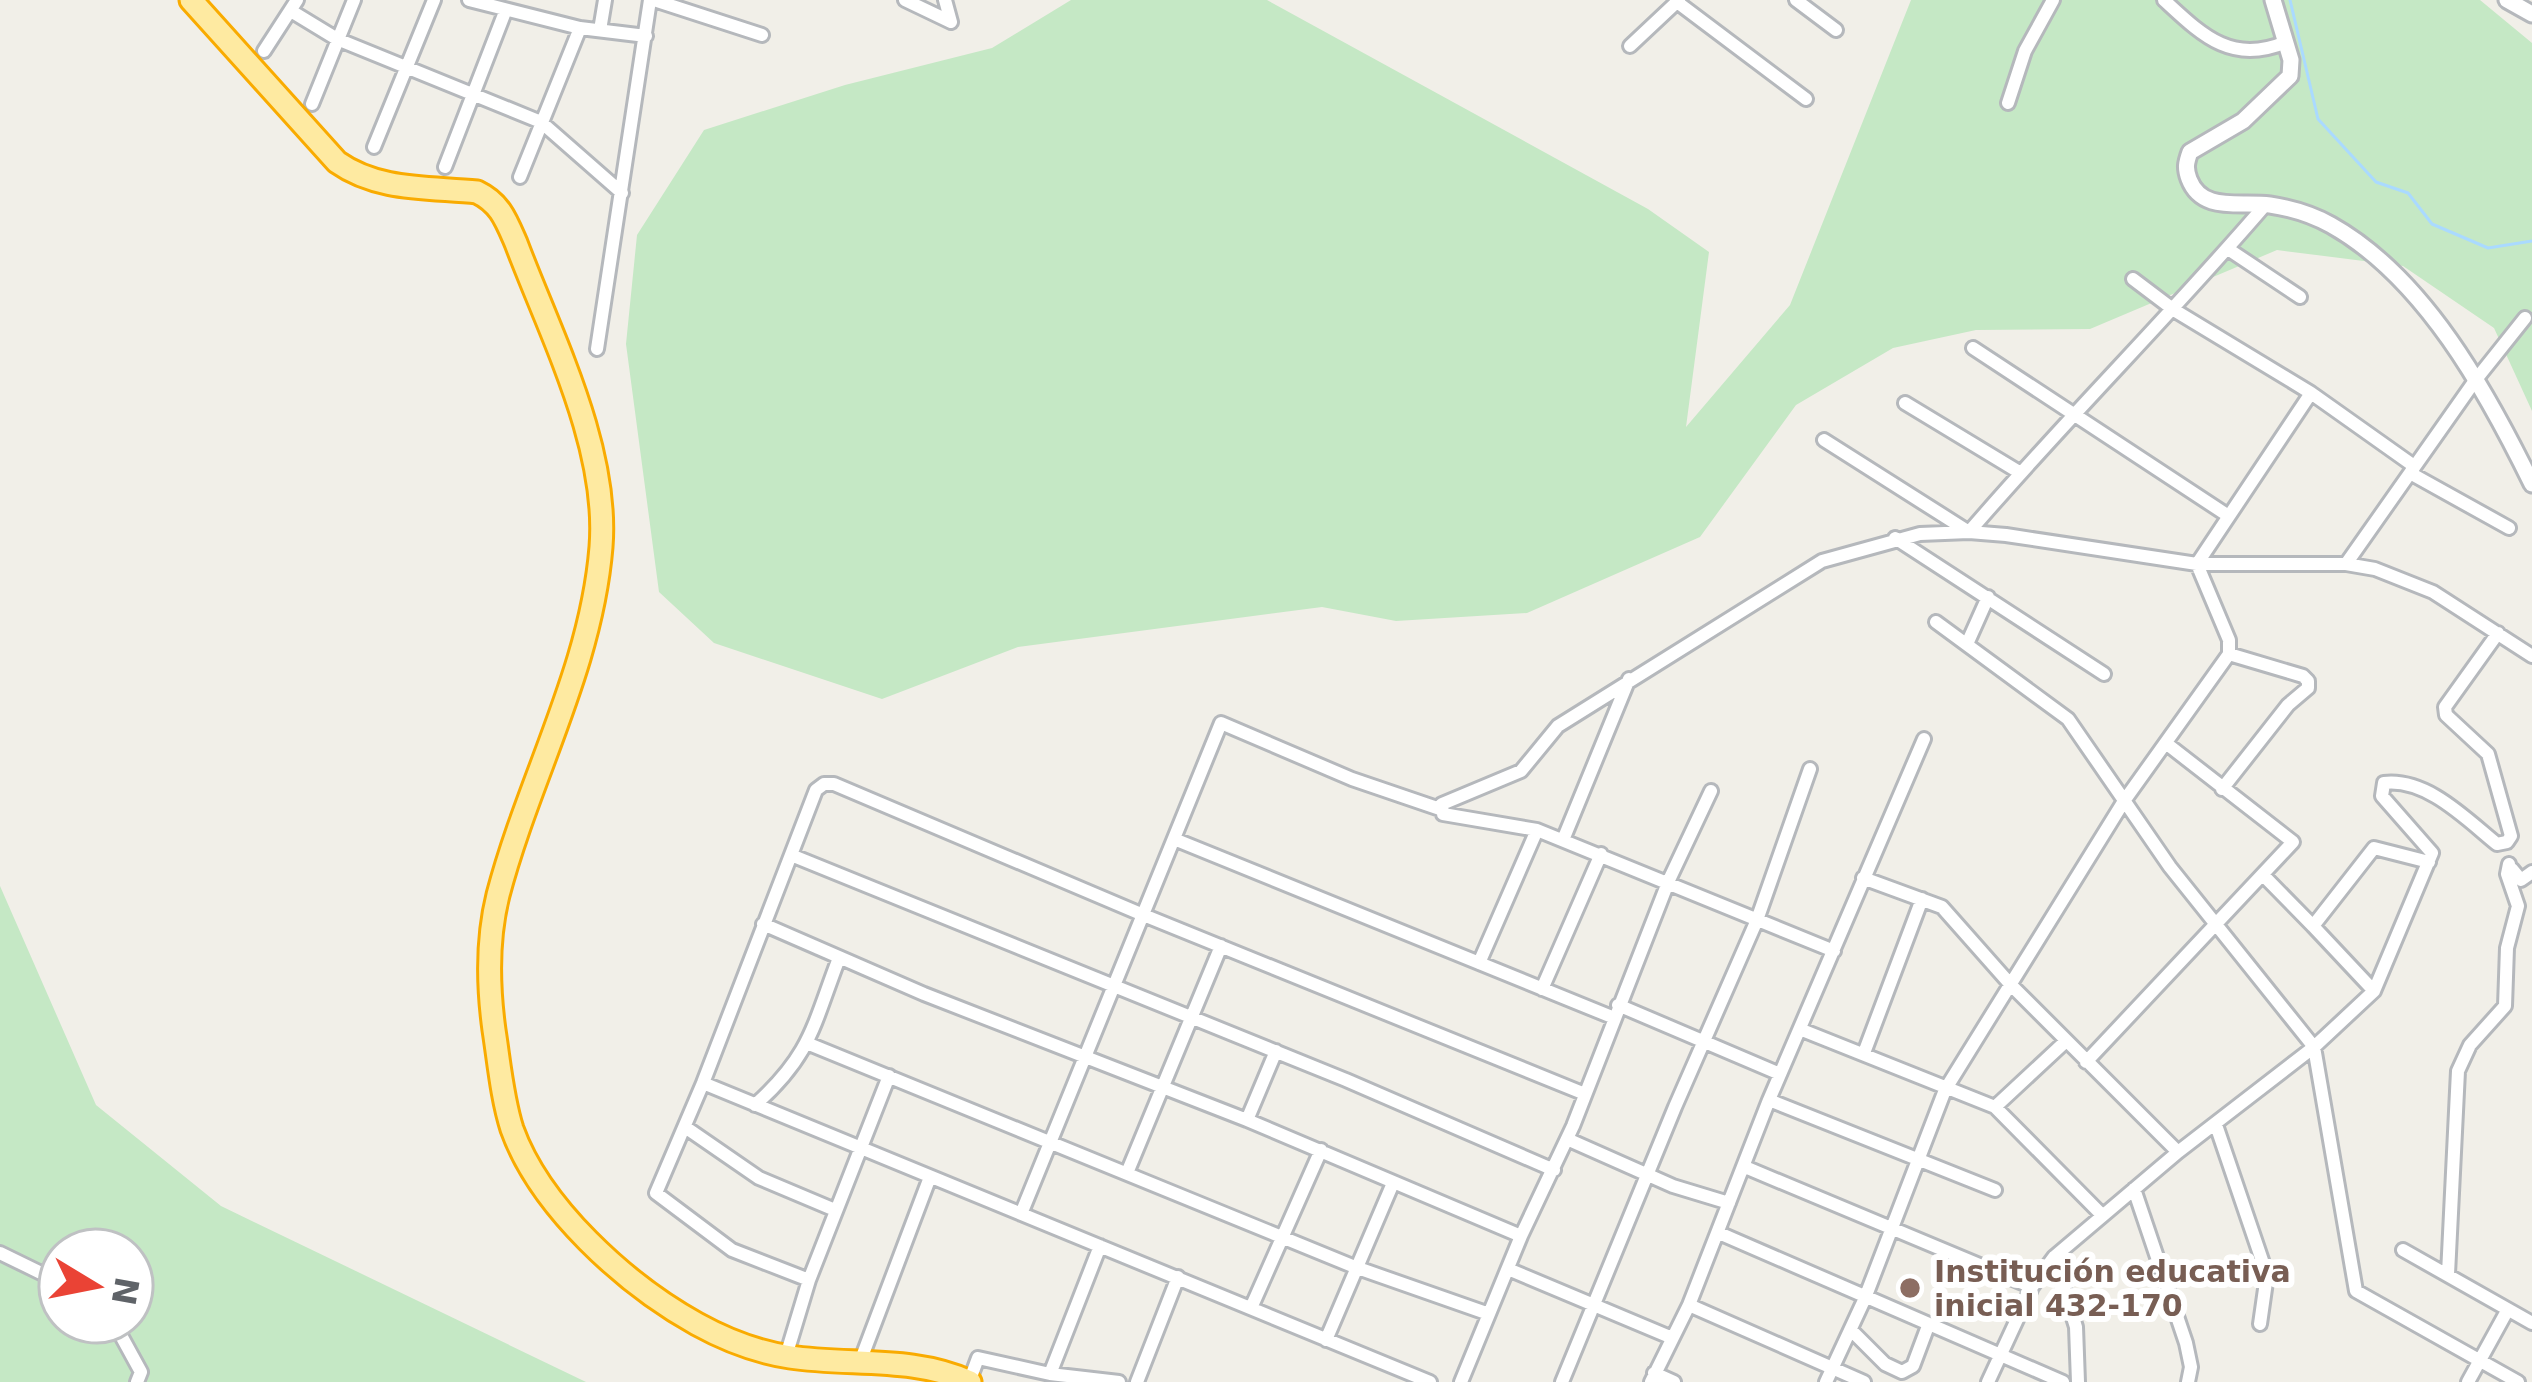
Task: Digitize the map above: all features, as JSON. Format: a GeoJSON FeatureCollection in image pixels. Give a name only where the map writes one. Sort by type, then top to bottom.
{"type":"FeatureCollection","features":[{"type":"Feature","properties":{"kind":"highway"},"geometry":{"type":"LineString","coordinates":[[191,0],[337,162],[359,178],[477,192],[491,199],[516,243],[594,451],[601,545],[586,642],[517,834],[490,928],[492,1014],[511,1124],[533,1173],[563,1215],[590,1242],[692,1321],[732,1342],[786,1356],[885,1362],[969,1382]]}},
{"type":"Feature","properties":{"kind":"street"},"geometry":{"type":"LineString","coordinates":[[312,104],[355,0]]}},
{"type":"Feature","properties":{"kind":"street"},"geometry":{"type":"LineString","coordinates":[[374,147],[434,0]]}},
{"type":"Feature","properties":{"kind":"street"},"geometry":{"type":"LineString","coordinates":[[469,0],[580,28],[646,36]]}},
{"type":"Feature","properties":{"kind":"street"},"geometry":{"type":"LineString","coordinates":[[600,30],[605,0]]}},
{"type":"Feature","properties":{"kind":"street"},"geometry":{"type":"LineString","coordinates":[[597,349],[652,0],[762,35]]}},
{"type":"Feature","properties":{"kind":"street"},"geometry":{"type":"LineString","coordinates":[[905,0],[952,22],[945,0]]}},
{"type":"Feature","properties":{"kind":"street"},"geometry":{"type":"LineString","coordinates":[[1796,0],[1836,30]]}},
{"type":"Feature","properties":{"kind":"street"},"geometry":{"type":"LineString","coordinates":[[2008,103],[2025,51],[2053,0]]}},
{"type":"Feature","properties":{"kind":"street"},"geometry":{"type":"LineString","coordinates":[[2164,0],[2222,45],[2259,52],[2286,42]]}},
{"type":"Feature","properties":{"kind":"street"},"geometry":{"type":"LineString","coordinates":[[2273,0],[2291,68],[2286,84],[2243,122],[2197,147],[2187,159],[2187,174],[2199,198],[2266,204],[2330,224],[2366,250],[2430,311],[2503,424],[2532,484]]}},
{"type":"Feature","properties":{"kind":"street"},"geometry":{"type":"LineString","coordinates":[[2507,0],[2532,14]]}},
{"type":"Feature","properties":{"kind":"street"},"geometry":{"type":"LineString","coordinates":[[1630,46],[1678,1],[1806,99]]}},
{"type":"Feature","properties":{"kind":"street"},"geometry":{"type":"LineString","coordinates":[[264,51],[294,6],[337,39],[541,122],[622,193]]}},
{"type":"Feature","properties":{"kind":"street"},"geometry":{"type":"LineString","coordinates":[[445,167],[509,8]]}},
{"type":"Feature","properties":{"kind":"street"},"geometry":{"type":"LineString","coordinates":[[520,177],[580,28]]}},
{"type":"Feature","properties":{"kind":"street"},"geometry":{"type":"LineString","coordinates":[[1969,532],[2266,204]]}},
{"type":"Feature","properties":{"kind":"street"},"geometry":{"type":"LineString","coordinates":[[2228,249],[2300,297]]}},
{"type":"Feature","properties":{"kind":"street"},"geometry":{"type":"LineString","coordinates":[[2133,279],[2174,310],[2311,393],[2412,469],[2509,528]]}},
{"type":"Feature","properties":{"kind":"street"},"geometry":{"type":"LineString","coordinates":[[2346,564],[2524,318]]}},
{"type":"Feature","properties":{"kind":"street"},"geometry":{"type":"LineString","coordinates":[[1973,348],[2227,515]]}},
{"type":"Feature","properties":{"kind":"street"},"geometry":{"type":"LineString","coordinates":[[2197,563],[2311,393]]}},
{"type":"Feature","properties":{"kind":"street"},"geometry":{"type":"LineString","coordinates":[[1905,403],[2019,472]]}},
{"type":"Feature","properties":{"kind":"street"},"geometry":{"type":"LineString","coordinates":[[1824,440],[1969,532]]}},
{"type":"Feature","properties":{"kind":"street"},"geometry":{"type":"LineString","coordinates":[[1834,951],[1537,830],[1443,814],[1444,800],[1521,771],[1558,726],[1822,561],[1894,538],[1969,532],[2197,563],[2346,564],[2375,569],[2433,592],[2532,656]]}},
{"type":"Feature","properties":{"kind":"street"},"geometry":{"type":"LineString","coordinates":[[1894,538],[2104,674]]}},
{"type":"Feature","properties":{"kind":"street"},"geometry":{"type":"LineString","coordinates":[[1826,1382],[1865,1298],[1946,1090],[2124,801],[2229,654],[2229,640],[2197,563]]}},
{"type":"Feature","properties":{"kind":"street"},"geometry":{"type":"LineString","coordinates":[[1966,644],[1988,597]]}},
{"type":"Feature","properties":{"kind":"street"},"geometry":{"type":"LineString","coordinates":[[1936,622],[2068,719],[2216,926],[2314,1047],[2356,1292],[2518,1382]]}},
{"type":"Feature","properties":{"kind":"street"},"geometry":{"type":"LineString","coordinates":[[2448,1274],[2458,1071],[2470,1046],[2505,1006],[2507,948],[2518,906],[2507,874],[2511,836],[2488,754],[2446,715],[2445,707],[2498,633]]}},
{"type":"Feature","properties":{"kind":"street"},"geometry":{"type":"LineString","coordinates":[[2222,789],[2288,705],[2308,688],[2303,676],[2229,654]]}},
{"type":"Feature","properties":{"kind":"street"},"geometry":{"type":"LineString","coordinates":[[1563,840],[1629,678]]}},
{"type":"Feature","properties":{"kind":"street"},"geometry":{"type":"LineString","coordinates":[[1021,1214],[1221,724],[1352,778],[1441,808]]}},
{"type":"Feature","properties":{"kind":"street"},"geometry":{"type":"LineString","coordinates":[[1674,1382],[1652,1378],[1689,1305],[1769,1100],[1924,739]]}},
{"type":"Feature","properties":{"kind":"street"},"geometry":{"type":"LineString","coordinates":[[2086,1062],[2293,842],[2167,744]]}},
{"type":"Feature","properties":{"kind":"street"},"geometry":{"type":"LineString","coordinates":[[1562,1382],[1757,920],[1810,769]]}},
{"type":"Feature","properties":{"kind":"street"},"geometry":{"type":"LineString","coordinates":[[1988,1382],[2032,1288],[2054,1257],[2178,1152],[2314,1047],[2374,992],[2432,853],[2382,796],[2384,783],[2410,785],[2437,798],[2497,844],[2507,842]]}},
{"type":"Feature","properties":{"kind":"street"},"geometry":{"type":"LineString","coordinates":[[809,1280],[732,1250],[656,1193],[816,790],[824,784],[834,784],[1585,1094]]}},
{"type":"Feature","properties":{"kind":"street"},"geometry":{"type":"LineString","coordinates":[[1461,1382],[1567,1139],[1669,880],[1711,791]]}},
{"type":"Feature","properties":{"kind":"street"},"geometry":{"type":"LineString","coordinates":[[1479,963],[1537,830]]}},
{"type":"Feature","properties":{"kind":"street"},"geometry":{"type":"LineString","coordinates":[[1174,839],[1542,988],[1780,1074]]}},
{"type":"Feature","properties":{"kind":"street"},"geometry":{"type":"LineString","coordinates":[[2313,926],[2374,848],[2429,862]]}},
{"type":"Feature","properties":{"kind":"street"},"geometry":{"type":"LineString","coordinates":[[1542,988],[1601,854]]}},
{"type":"Feature","properties":{"kind":"street"},"geometry":{"type":"LineString","coordinates":[[791,855],[1276,1051],[1554,1170]]}},
{"type":"Feature","properties":{"kind":"street"},"geometry":{"type":"LineString","coordinates":[[2509,864],[2521,880],[2532,872]]}},
{"type":"Feature","properties":{"kind":"street"},"geometry":{"type":"LineString","coordinates":[[2264,876],[2374,992]]}},
{"type":"Feature","properties":{"kind":"street"},"geometry":{"type":"LineString","coordinates":[[1863,878],[1942,907],[2011,985],[2178,1152]]}},
{"type":"Feature","properties":{"kind":"street"},"geometry":{"type":"LineString","coordinates":[[1864,1053],[1922,899]]}},
{"type":"Feature","properties":{"kind":"street"},"geometry":{"type":"LineString","coordinates":[[763,924],[1322,1150],[1521,1236]]}},
{"type":"Feature","properties":{"kind":"street"},"geometry":{"type":"LineString","coordinates":[[1126,1172],[1221,946]]}},
{"type":"Feature","properties":{"kind":"street"},"geometry":{"type":"LineString","coordinates":[[754,1105],[784,1079],[809,1044],[839,958]]}},
{"type":"Feature","properties":{"kind":"street"},"geometry":{"type":"LineString","coordinates":[[1802,1030],[1995,1107],[2102,1216]]}},
{"type":"Feature","properties":{"kind":"street"},"geometry":{"type":"LineString","coordinates":[[1995,1107],[2066,1041]]}},
{"type":"Feature","properties":{"kind":"street"},"geometry":{"type":"LineString","coordinates":[[809,1044],[1355,1267],[1489,1314]]}},
{"type":"Feature","properties":{"kind":"street"},"geometry":{"type":"LineString","coordinates":[[1247,1120],[1276,1051]]}},
{"type":"Feature","properties":{"kind":"street"},"geometry":{"type":"LineString","coordinates":[[786,1356],[809,1280],[889,1076]]}},
{"type":"Feature","properties":{"kind":"street"},"geometry":{"type":"LineString","coordinates":[[703,1083],[1430,1382]]}},
{"type":"Feature","properties":{"kind":"street"},"geometry":{"type":"LineString","coordinates":[[1769,1100],[1995,1190]]}},
{"type":"Feature","properties":{"kind":"street"},"geometry":{"type":"LineString","coordinates":[[2216,1125],[2267,1275],[2260,1324]]}},
{"type":"Feature","properties":{"kind":"street"},"geometry":{"type":"LineString","coordinates":[[685,1127],[759,1178],[836,1210]]}},
{"type":"Feature","properties":{"kind":"street"},"geometry":{"type":"LineString","coordinates":[[1567,1139],[1729,1203]]}},
{"type":"Feature","properties":{"kind":"street"},"geometry":{"type":"LineString","coordinates":[[1251,1308],[1322,1150]]}},
{"type":"Feature","properties":{"kind":"street"},"geometry":{"type":"LineString","coordinates":[[1745,1167],[2032,1288]]}},
{"type":"Feature","properties":{"kind":"street"},"geometry":{"type":"LineString","coordinates":[[860,1362],[930,1177]]}},
{"type":"Feature","properties":{"kind":"street"},"geometry":{"type":"LineString","coordinates":[[1326,1340],[1393,1184]]}},
{"type":"Feature","properties":{"kind":"street"},"geometry":{"type":"LineString","coordinates":[[2134,1189],[2186,1343],[2192,1367],[2188,1382]]}},
{"type":"Feature","properties":{"kind":"street"},"geometry":{"type":"LineString","coordinates":[[1719,1233],[2063,1382]]}},
{"type":"Feature","properties":{"kind":"street"},"geometry":{"type":"LineString","coordinates":[[1050,1374],[1100,1246]]}},
{"type":"Feature","properties":{"kind":"street"},"geometry":{"type":"LineString","coordinates":[[2403,1250],[2532,1324]]}},
{"type":"Feature","properties":{"kind":"street"},"geometry":{"type":"LineString","coordinates":[[0,1253],[36,1271]]}},
{"type":"Feature","properties":{"kind":"street"},"geometry":{"type":"LineString","coordinates":[[2054,1257],[2076,1327],[2078,1382]]}},
{"type":"Feature","properties":{"kind":"street"},"geometry":{"type":"LineString","coordinates":[[1508,1269],[1670,1337]]}},
{"type":"Feature","properties":{"kind":"street"},"geometry":{"type":"LineString","coordinates":[[1137,1382],[1178,1277]]}},
{"type":"Feature","properties":{"kind":"street"},"geometry":{"type":"LineString","coordinates":[[1689,1305],[1864,1382]]}},
{"type":"Feature","properties":{"kind":"street"},"geometry":{"type":"LineString","coordinates":[[2468,1382],[2507,1311]]}},
{"type":"Feature","properties":{"kind":"street"},"geometry":{"type":"LineString","coordinates":[[1851,1330],[1901,1377],[1913,1366],[1928,1326]]}},
{"type":"Feature","properties":{"kind":"street"},"geometry":{"type":"LineString","coordinates":[[127,1346],[141,1372],[137,1382]]}},
{"type":"Feature","properties":{"kind":"street"},"geometry":{"type":"LineString","coordinates":[[969,1382],[978,1358],[1050,1374],[1119,1382]]}},
{"type":"Feature","properties":{"kind":"green space"},"geometry":{"type":"Polygon","coordinates":[[[1071,0],[1267,0],[1648,209],[1709,252],[1686,427],[1790,305],[1911,0],[2480,0],[2532,43],[2532,411],[2494,328],[2403,266],[2277,250],[2090,329],[1976,330],[1893,348],[1796,405],[1700,537],[1527,613],[1396,621],[1322,607],[1018,647],[882,699],[714,643],[659,592],[626,344],[637,235],[704,130],[845,85],[992,48],[1071,0]]]}},
{"type":"Feature","properties":{"kind":"green space"},"geometry":{"type":"Polygon","coordinates":[[[0,886],[96,1105],[221,1206],[586,1382],[0,1382],[0,886]]]}},
{"type":"Feature","properties":{"kind":"waterway"},"geometry":{"type":"LineString","coordinates":[[2290,0],[2318,119],[2376,182],[2408,193],[2432,224],[2488,248],[2532,241]]}},
{"type":"Feature","properties":{"kind":"place","name":"Institución educativa inicial 432-170"},"geometry":{"type":"Point","coordinates":[1910,1288]}}]}
